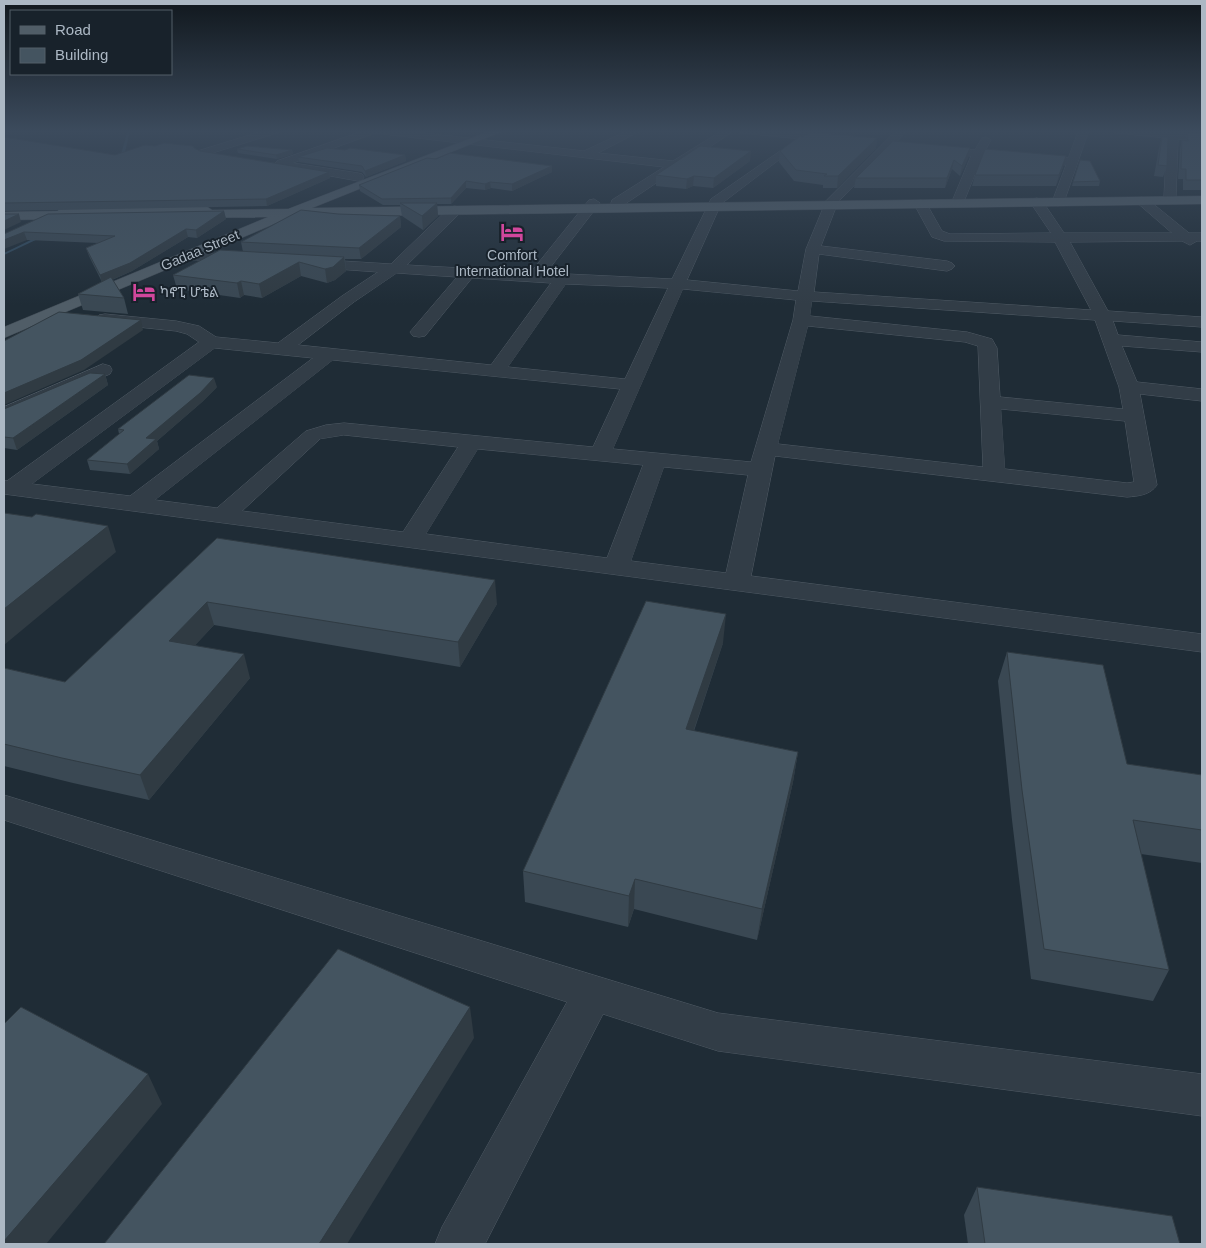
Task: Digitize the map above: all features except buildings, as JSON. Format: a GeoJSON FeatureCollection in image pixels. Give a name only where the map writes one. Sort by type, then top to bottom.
{"type":"FeatureCollection","features":[{"type":"Feature","properties":{"kind":"main road"},"geometry":{"type":"LineString","coordinates":[[4,325],[334,188]]}},
{"type":"Feature","properties":{"kind":"main road"},"geometry":{"type":"LineString","coordinates":[[282,211],[345,188]]}},
{"type":"Feature","properties":{"kind":"main road"},"geometry":{"type":"LineString","coordinates":[[831,203],[1036,202],[1202,196]]}},
{"type":"Feature","properties":{"kind":"main road"},"geometry":{"type":"LineString","coordinates":[[4,212],[282,211],[831,203],[959,199],[1202,200]]}},
{"type":"Feature","properties":{"kind":"main road"},"geometry":{"type":"LineString","coordinates":[[282,211],[454,210],[593,206],[616,203],[714,205]]}},
{"type":"Feature","properties":{"kind":"main road","name":"Gadaa Street"},"geometry":{"type":"LineString","coordinates":[[4,333],[188,256],[282,211]]}},
{"type":"Feature","properties":{"kind":"main road"},"geometry":{"type":"LineString","coordinates":[[4,216],[46,216],[63,213]]}},
{"type":"Feature","properties":{"kind":"street"},"geometry":{"type":"LineString","coordinates":[[616,203],[639,188]]}},
{"type":"Feature","properties":{"kind":"street"},"geometry":{"type":"LineString","coordinates":[[600,454],[714,205],[736,188]]}},
{"type":"Feature","properties":{"kind":"street"},"geometry":{"type":"LineString","coordinates":[[737,582],[764,460],[801,320],[813,249],[831,203],[847,188]]}},
{"type":"Feature","properties":{"kind":"street"},"geometry":{"type":"LineString","coordinates":[[959,199],[963,188]]}},
{"type":"Feature","properties":{"kind":"street"},"geometry":{"type":"LineString","coordinates":[[1058,200],[1062,188]]}},
{"type":"Feature","properties":{"kind":"street"},"geometry":{"type":"LineString","coordinates":[[1170,188],[1170,196]]}},
{"type":"Feature","properties":{"kind":"street"},"geometry":{"type":"LineString","coordinates":[[1141,201],[1202,252]]}},
{"type":"Feature","properties":{"kind":"street"},"geometry":{"type":"LineString","coordinates":[[222,516],[313,436],[326,431],[344,428],[656,459],[764,460],[994,474],[1127,490],[1139,489],[1146,485],[1129,387],[1102,315],[1060,237],[1036,202]]}},
{"type":"Feature","properties":{"kind":"street"},"geometry":{"type":"LineString","coordinates":[[920,204],[937,234],[943,237],[1202,237]]}},
{"type":"Feature","properties":{"kind":"street"},"geometry":{"type":"LineString","coordinates":[[535,277],[593,206]]}},
{"type":"Feature","properties":{"kind":"street"},"geometry":{"type":"LineString","coordinates":[[282,349],[348,299],[396,267],[454,210]]}},
{"type":"Feature","properties":{"kind":"street"},"geometry":{"type":"LineString","coordinates":[[22,229],[46,216]]}},
{"type":"Feature","properties":{"kind":"street"},"geometry":{"type":"LineString","coordinates":[[813,249],[947,266]]}},
{"type":"Feature","properties":{"kind":"street"},"geometry":{"type":"LineString","coordinates":[[188,256],[257,260]]}},
{"type":"Feature","properties":{"kind":"street"},"geometry":{"type":"LineString","coordinates":[[297,262],[562,279],[678,284],[804,296],[1202,322]]}},
{"type":"Feature","properties":{"kind":"street"},"geometry":{"type":"LineString","coordinates":[[420,332],[468,273]]}},
{"type":"Feature","properties":{"kind":"street"},"geometry":{"type":"LineString","coordinates":[[496,371],[562,279]]}},
{"type":"Feature","properties":{"kind":"street"},"geometry":{"type":"LineString","coordinates":[[50,314],[176,326],[193,330],[211,342],[632,385]]}},
{"type":"Feature","properties":{"kind":"street"},"geometry":{"type":"LineString","coordinates":[[801,320],[967,337],[986,343],[988,348],[994,474]]}},
{"type":"Feature","properties":{"kind":"street"},"geometry":{"type":"LineString","coordinates":[[1111,340],[1202,347]]}},
{"type":"Feature","properties":{"kind":"street"},"geometry":{"type":"LineString","coordinates":[[8,488],[211,342]]}},
{"type":"Feature","properties":{"kind":"street"},"geometry":{"type":"LineString","coordinates":[[134,505],[329,354]]}},
{"type":"Feature","properties":{"kind":"street"},"geometry":{"type":"LineString","coordinates":[[4,414],[103,370]]}},
{"type":"Feature","properties":{"kind":"street"},"geometry":{"type":"LineString","coordinates":[[1129,387],[1202,395]]}},
{"type":"Feature","properties":{"kind":"street"},"geometry":{"type":"LineString","coordinates":[[991,402],[1134,416]]}},
{"type":"Feature","properties":{"kind":"street"},"geometry":{"type":"LineString","coordinates":[[410,540],[471,442]]}},
{"type":"Feature","properties":{"kind":"street"},"geometry":{"type":"LineString","coordinates":[[616,567],[656,459]]}},
{"type":"Feature","properties":{"kind":"street"},"geometry":{"type":"LineString","coordinates":[[8,488],[1202,643]]}},
{"type":"Feature","properties":{"kind":"street"},"geometry":{"type":"LineString","coordinates":[[4,807],[718,1032],[1202,1094]]}},
{"type":"Feature","properties":{"kind":"street"},"geometry":{"type":"LineString","coordinates":[[459,1244],[593,993]]}},
{"type":"Feature","properties":{"kind":"waterway"},"geometry":{"type":"LineString","coordinates":[[4,254],[40,237]]}},
{"type":"Feature","properties":{"kind":"place","name":"Comfort International Hotel"},"geometry":{"type":"Point","coordinates":[512,232]}},
{"type":"Feature","properties":{"kind":"place","name":"ካኖፒ ሆቴል"},"geometry":{"type":"Point","coordinates":[144,292]}}]}
